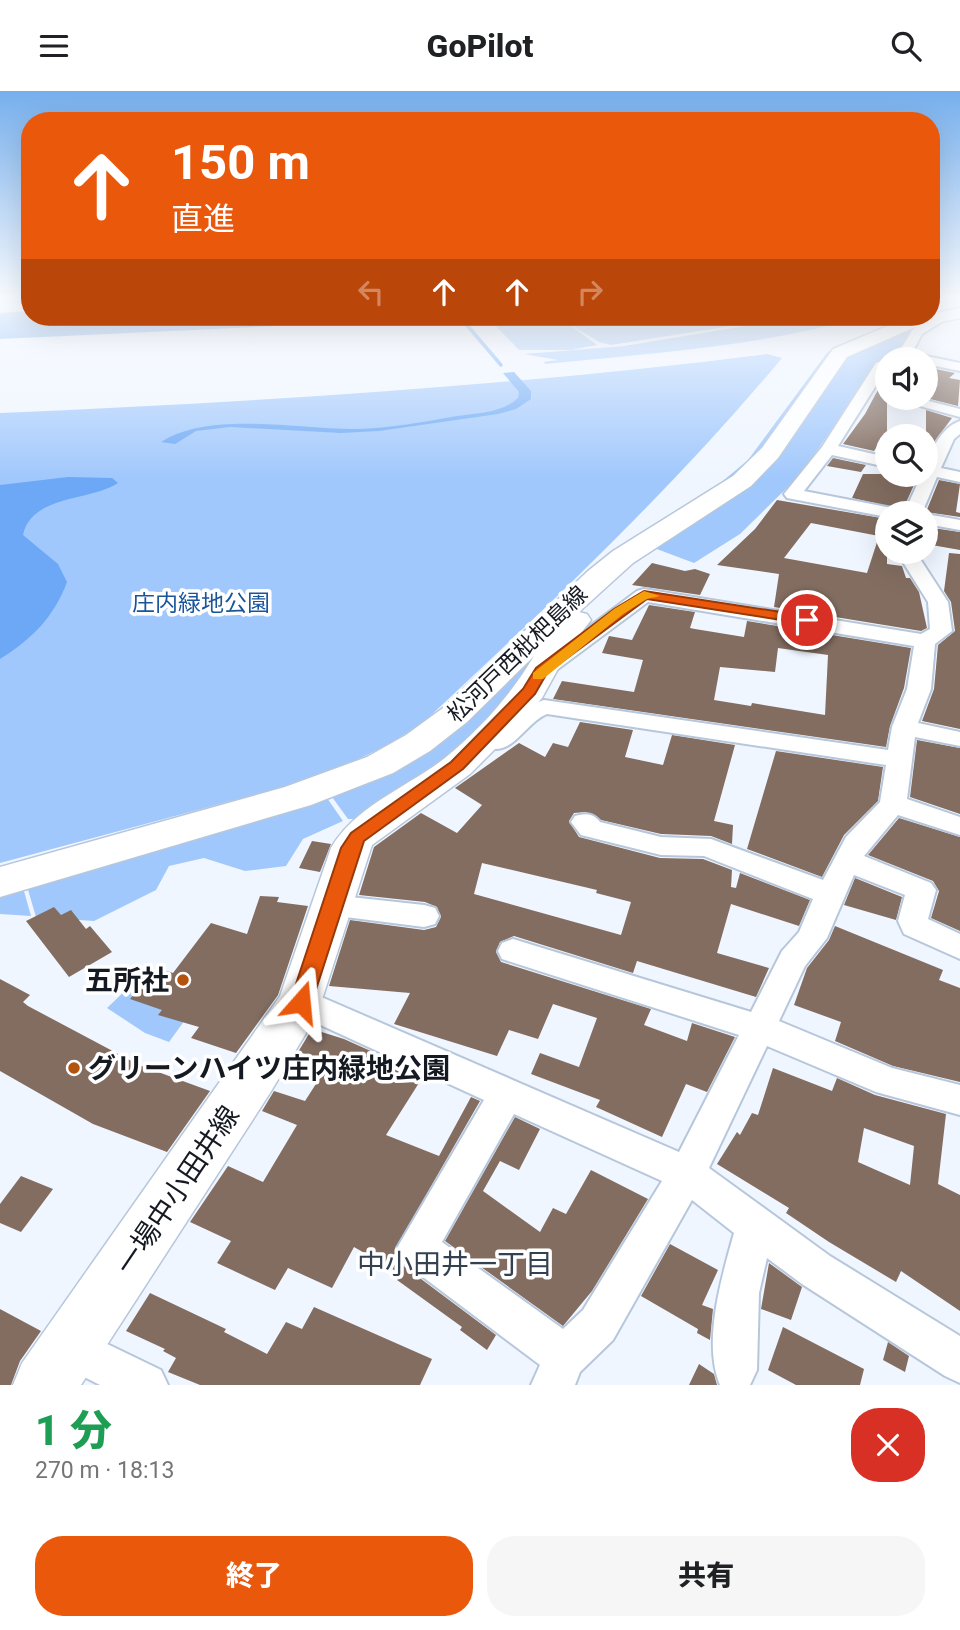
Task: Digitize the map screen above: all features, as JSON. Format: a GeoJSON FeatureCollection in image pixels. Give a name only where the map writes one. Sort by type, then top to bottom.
{"type":"FeatureCollection","features":[{"type":"Feature","properties":{"kind":"main road","name":"松河戸西枇杷島線"},"geometry":{"type":"LineString","coordinates":[[0,882],[309,793],[380,765],[418,743],[455,715],[578,595],[623,557],[743,481],[770,453],[837,357]]}},
{"type":"Feature","properties":{"kind":"main road","name":"一場中小田井線"},"geometry":{"type":"LineString","coordinates":[[44,1385],[253,1078],[301,1002],[351,848],[358,837],[457,766],[530,691],[556,645],[579,617],[584,602],[578,595]]}},
{"type":"Feature","properties":{"kind":"street"},"geometry":{"type":"LineString","coordinates":[[938,362],[960,367]]}},
{"type":"Feature","properties":{"kind":"street"},"geometry":{"type":"LineString","coordinates":[[875,377],[828,449],[793,494],[875,510]]}},
{"type":"Feature","properties":{"kind":"street"},"geometry":{"type":"LineString","coordinates":[[867,391],[875,393]]}},
{"type":"Feature","properties":{"kind":"street"},"geometry":{"type":"LineString","coordinates":[[938,408],[960,413]]}},
{"type":"Feature","properties":{"kind":"street"},"geometry":{"type":"LineString","coordinates":[[938,453],[947,437],[960,426]]}},
{"type":"Feature","properties":{"kind":"street"},"geometry":{"type":"LineString","coordinates":[[828,449],[875,459]]}},
{"type":"Feature","properties":{"kind":"street"},"geometry":{"type":"LineString","coordinates":[[938,472],[960,477]]}},
{"type":"Feature","properties":{"kind":"street"},"geometry":{"type":"LineString","coordinates":[[938,521],[960,526]]}},
{"type":"Feature","properties":{"kind":"street"},"geometry":{"type":"LineString","coordinates":[[541,671],[644,595],[925,641],[941,631],[938,602],[913,564]]}},
{"type":"Feature","properties":{"kind":"street"},"geometry":{"type":"LineString","coordinates":[[507,1094],[417,1248],[559,1371],[598,1325],[687,1174],[793,959],[812,939],[830,894],[856,844],[893,804],[904,727],[919,689],[925,641]]}},
{"type":"Feature","properties":{"kind":"street"},"geometry":{"type":"LineString","coordinates":[[457,766],[472,766],[532,712],[544,707],[899,759]]}},
{"type":"Feature","properties":{"kind":"street"},"geometry":{"type":"LineString","coordinates":[[904,727],[960,739]]}},
{"type":"Feature","properties":{"kind":"street"},"geometry":{"type":"LineString","coordinates":[[893,804],[960,826]]}},
{"type":"Feature","properties":{"kind":"street"},"geometry":{"type":"LineString","coordinates":[[585,822],[591,829],[661,846],[698,845],[711,848],[830,894]]}},
{"type":"Feature","properties":{"kind":"street"},"geometry":{"type":"LineString","coordinates":[[848,861],[921,890],[913,921],[915,926],[960,947]]}},
{"type":"Feature","properties":{"kind":"street"},"geometry":{"type":"LineString","coordinates":[[332,905],[424,916]]}},
{"type":"Feature","properties":{"kind":"street"},"geometry":{"type":"LineString","coordinates":[[513,951],[760,1028],[888,1082],[960,1100]]}},
{"type":"Feature","properties":{"kind":"street"},"geometry":{"type":"LineString","coordinates":[[301,1002],[687,1174],[816,1270],[960,1361]]}},
{"type":"Feature","properties":{"kind":"street"},"geometry":{"type":"LineString","coordinates":[[735,1370],[738,1293],[756,1225]]}},
{"type":"Feature","properties":{"kind":"street"},"geometry":{"type":"LineString","coordinates":[[69,1347],[146,1385]]}},
{"type":"Feature","properties":{"kind":"green space"},"geometry":{"type":"Polygon","coordinates":[[[543,357],[612,357],[546,364],[543,362],[558,360],[543,357]]]}},
{"type":"Feature","properties":{"kind":"green space","name":"庄内緑地公園"},"geometry":{"type":"Polygon","coordinates":[[[738,357],[782,358],[654,500],[426,720],[392,742],[358,759],[303,781],[0,863],[0,413],[384,391],[738,357]]]}},
{"type":"Feature","properties":{"kind":"green space"},"geometry":{"type":"Polygon","coordinates":[[[824,357],[828,357],[753,461],[734,479],[706,495],[748,460],[824,357]]]}},
{"type":"Feature","properties":{"kind":"green space"},"geometry":{"type":"Polygon","coordinates":[[[845,357],[875,357],[875,366],[800,475],[740,534],[694,563],[654,548],[776,453],[805,420],[845,357]]]}},
{"type":"Feature","properties":{"kind":"green space"},"geometry":{"type":"Polygon","coordinates":[[[539,648],[545,650],[477,735],[361,819],[348,819],[332,797],[539,648]]]}},
{"type":"Feature","properties":{"kind":"green space"},"geometry":{"type":"Polygon","coordinates":[[[327,798],[343,821],[303,839],[286,866],[245,871],[204,858],[169,866],[156,890],[94,921],[36,917],[26,883],[327,798]]]}},
{"type":"Feature","properties":{"kind":"green space"},"geometry":{"type":"Polygon","coordinates":[[[22,884],[31,916],[0,914],[0,891],[22,884]]]}},
{"type":"Feature","properties":{"kind":"green space"},"geometry":{"type":"Polygon","coordinates":[[[129,987],[193,1009],[169,1042],[145,1033],[107,1008],[129,987]]]}},
{"type":"Feature","properties":{"kind":"shaded area"},"geometry":{"type":"Polygon","coordinates":[[[514,372],[531,391],[531,399],[516,409],[498,414],[379,431],[341,433],[230,427],[196,431],[175,444],[161,442],[181,432],[230,424],[357,429],[489,411],[505,407],[518,398],[519,392],[503,373],[514,372]]]}},
{"type":"Feature","properties":{"kind":"shaded area"},"geometry":{"type":"Polygon","coordinates":[[[68,477],[112,478],[118,483],[49,506],[28,522],[23,535],[58,564],[67,582],[56,606],[41,626],[0,659],[0,485],[68,477]]]}},
{"type":"Feature","properties":{"kind":"building"},"geometry":{"type":"Polygon","coordinates":[[[938,369],[955,373],[949,378],[960,380],[958,406],[938,401],[938,369]]]}},
{"type":"Feature","properties":{"kind":"building"},"geometry":{"type":"Polygon","coordinates":[[[875,395],[875,410],[887,410],[887,424],[875,424],[874,451],[843,444],[875,395]]]}},
{"type":"Feature","properties":{"kind":"building"},"geometry":{"type":"Polygon","coordinates":[[[926,410],[952,418],[938,437],[938,424],[926,424],[926,410]]]}},
{"type":"Feature","properties":{"kind":"building"},"geometry":{"type":"Polygon","coordinates":[[[833,458],[866,465],[861,472],[827,466],[833,458]]]}},
{"type":"Feature","properties":{"kind":"building"},"geometry":{"type":"Polygon","coordinates":[[[863,474],[875,474],[875,487],[913,487],[907,501],[875,501],[875,503],[852,498],[863,474]]]}},
{"type":"Feature","properties":{"kind":"building"},"geometry":{"type":"Polygon","coordinates":[[[939,480],[960,484],[956,512],[960,513],[960,517],[938,514],[938,501],[930,501],[939,480]]]}},
{"type":"Feature","properties":{"kind":"building"},"geometry":{"type":"Polygon","coordinates":[[[777,500],[875,517],[875,535],[811,523],[784,558],[867,573],[875,548],[875,564],[902,566],[906,578],[910,578],[919,592],[927,628],[921,631],[774,607],[779,574],[717,565],[755,529],[777,500]]]}},
{"type":"Feature","properties":{"kind":"building"},"geometry":{"type":"Polygon","coordinates":[[[938,529],[960,532],[960,550],[938,546],[938,529]]]}},
{"type":"Feature","properties":{"kind":"building"},"geometry":{"type":"Polygon","coordinates":[[[949,553],[960,554],[960,729],[922,721],[934,689],[938,645],[955,631],[951,602],[944,591],[949,553]]]}},
{"type":"Feature","properties":{"kind":"building"},"geometry":{"type":"Polygon","coordinates":[[[652,563],[685,571],[695,569],[710,574],[700,595],[632,585],[652,563]]]}},
{"type":"Feature","properties":{"kind":"building"},"geometry":{"type":"Polygon","coordinates":[[[649,605],[695,612],[690,628],[695,629],[744,637],[747,621],[911,648],[904,688],[890,726],[886,747],[553,699],[562,681],[634,692],[643,660],[602,653],[609,636],[632,640],[649,605]],[[778,648],[775,672],[720,667],[714,700],[751,706],[752,703],[825,715],[828,655],[778,648]]]}},
{"type":"Feature","properties":{"kind":"building"},"geometry":{"type":"Polygon","coordinates":[[[580,722],[633,730],[625,757],[663,765],[672,735],[735,745],[714,821],[733,825],[732,844],[711,836],[661,834],[601,820],[586,812],[574,813],[569,821],[579,837],[660,858],[703,859],[732,870],[731,887],[736,888],[740,873],[810,900],[799,926],[731,904],[717,953],[769,968],[756,997],[637,961],[633,973],[514,936],[500,942],[496,952],[501,962],[651,1009],[644,1025],[687,1041],[692,1023],[735,1037],[707,1092],[686,1084],[662,1137],[596,1107],[600,1100],[531,1074],[540,1053],[579,1067],[597,1018],[553,1004],[538,1039],[509,1030],[497,1056],[394,1024],[410,993],[329,986],[350,920],[424,930],[436,927],[441,917],[437,907],[425,902],[359,895],[374,847],[421,813],[457,833],[482,805],[455,788],[519,743],[545,757],[553,743],[568,747],[580,722]],[[482,863],[474,894],[621,935],[631,902],[596,893],[597,890],[482,863]]]}},
{"type":"Feature","properties":{"kind":"building"},"geometry":{"type":"Polygon","coordinates":[[[917,740],[960,748],[960,814],[910,797],[917,740]]]}},
{"type":"Feature","properties":{"kind":"building"},"geometry":{"type":"Polygon","coordinates":[[[776,751],[883,767],[878,801],[844,835],[822,877],[747,849],[776,751]]]}},
{"type":"Feature","properties":{"kind":"building"},"geometry":{"type":"Polygon","coordinates":[[[899,818],[960,837],[960,931],[931,918],[939,891],[933,881],[868,855],[899,818]]]}},
{"type":"Feature","properties":{"kind":"building"},"geometry":{"type":"Polygon","coordinates":[[[312,841],[331,844],[320,872],[299,868],[312,841]]]}},
{"type":"Feature","properties":{"kind":"building"},"geometry":{"type":"Polygon","coordinates":[[[855,878],[902,897],[896,920],[844,905],[855,878]]]}},
{"type":"Feature","properties":{"kind":"building"},"geometry":{"type":"Polygon","coordinates":[[[260,896],[279,897],[277,902],[308,906],[278,995],[236,1053],[191,1038],[199,1027],[158,1015],[162,1010],[130,999],[144,982],[155,986],[167,971],[173,973],[211,923],[247,934],[260,896]]]}},
{"type":"Feature","properties":{"kind":"building"},"geometry":{"type":"Polygon","coordinates":[[[54,907],[61,915],[71,910],[86,929],[90,926],[112,952],[69,977],[26,921],[54,907]]]}},
{"type":"Feature","properties":{"kind":"building"},"geometry":{"type":"Polygon","coordinates":[[[835,926],[943,970],[939,980],[960,988],[960,1082],[893,1066],[835,1041],[841,1022],[794,1005],[807,968],[829,940],[835,926]]]}},
{"type":"Feature","properties":{"kind":"building","name":"グリーンハイツ庄内緑地公園"},"geometry":{"type":"Polygon","coordinates":[[[0,979],[30,995],[23,1002],[28,1006],[139,1065],[210,1091],[167,1152],[93,1124],[0,1071],[0,979]]]}},
{"type":"Feature","properties":{"kind":"building"},"geometry":{"type":"Polygon","coordinates":[[[312,1029],[344,1039],[424,1075],[386,1135],[439,1156],[471,1097],[480,1101],[395,1249],[401,1264],[496,1335],[487,1350],[460,1330],[462,1327],[397,1280],[401,1274],[354,1247],[332,1288],[288,1268],[275,1290],[217,1263],[231,1241],[190,1222],[228,1166],[263,1182],[297,1125],[262,1111],[274,1091],[305,1101],[330,1062],[298,1052],[312,1029]]]}},
{"type":"Feature","properties":{"kind":"building"},"geometry":{"type":"Polygon","coordinates":[[[773,1068],[832,1091],[837,1078],[875,1095],[946,1114],[938,1184],[960,1195],[960,1311],[901,1271],[896,1282],[829,1242],[786,1213],[789,1208],[717,1164],[737,1132],[740,1135],[752,1113],[758,1115],[773,1068]],[[864,1128],[858,1162],[910,1185],[914,1146],[864,1128]]]}},
{"type":"Feature","properties":{"kind":"building"},"geometry":{"type":"Polygon","coordinates":[[[515,1117],[540,1129],[519,1170],[500,1161],[483,1191],[540,1232],[553,1208],[566,1214],[591,1170],[648,1199],[592,1291],[563,1326],[445,1241],[515,1117]]]}},
{"type":"Feature","properties":{"kind":"building"},"geometry":{"type":"Polygon","coordinates":[[[21,1176],[53,1189],[21,1232],[0,1223],[0,1204],[21,1176]]]}},
{"type":"Feature","properties":{"kind":"building"},"geometry":{"type":"Polygon","coordinates":[[[670,1244],[718,1270],[702,1305],[713,1309],[710,1340],[697,1333],[698,1329],[641,1296],[670,1244]]]}},
{"type":"Feature","properties":{"kind":"building"},"geometry":{"type":"Polygon","coordinates":[[[769,1263],[802,1287],[791,1320],[761,1309],[769,1263]]]}},
{"type":"Feature","properties":{"kind":"building"},"geometry":{"type":"Polygon","coordinates":[[[150,1293],[226,1329],[224,1332],[267,1354],[286,1322],[302,1329],[314,1307],[432,1359],[420,1385],[200,1385],[168,1372],[176,1358],[163,1351],[165,1349],[126,1331],[150,1293]]]}},
{"type":"Feature","properties":{"kind":"building"},"geometry":{"type":"Polygon","coordinates":[[[0,1309],[41,1331],[20,1361],[11,1385],[0,1385],[0,1309]]]}},
{"type":"Feature","properties":{"kind":"building"},"geometry":{"type":"Polygon","coordinates":[[[783,1327],[864,1369],[860,1385],[796,1385],[768,1370],[783,1327]]]}},
{"type":"Feature","properties":{"kind":"building"},"geometry":{"type":"Polygon","coordinates":[[[888,1342],[909,1356],[905,1372],[883,1360],[888,1342]]]}},
{"type":"Feature","properties":{"kind":"building"},"geometry":{"type":"Polygon","coordinates":[[[699,1364],[714,1374],[717,1385],[689,1385],[699,1364]]]}},
{"type":"Feature","properties":{"kind":"waterway"},"geometry":{"type":"LineString","coordinates":[[494,357],[501,365]]}},
{"type":"Feature","properties":{"kind":"slow traffic"},"geometry":{"type":"LineString","coordinates":[[538,676],[618,611],[644,595],[653,596]]}},
{"type":"Feature","properties":{"kind":"place","name":"五所社"},"geometry":{"type":"Point","coordinates":[183,980]}},
{"type":"Feature","properties":{"kind":"place","name":"グリーンハイツ庄内緑地公園"},"geometry":{"type":"Point","coordinates":[74,1068]}},
{"type":"Feature","properties":{"kind":"district","name":"中小田井一丁目"},"geometry":{"type":"Point","coordinates":[455,1264]}},
{"type":"Feature","properties":{"kind":"route"},"geometry":{"type":"LineString","coordinates":[[301,1002],[351,848],[358,837],[367,827],[427,789],[457,766],[498,727],[530,691],[541,671],[618,611],[644,595],[807,620]]}}]}
